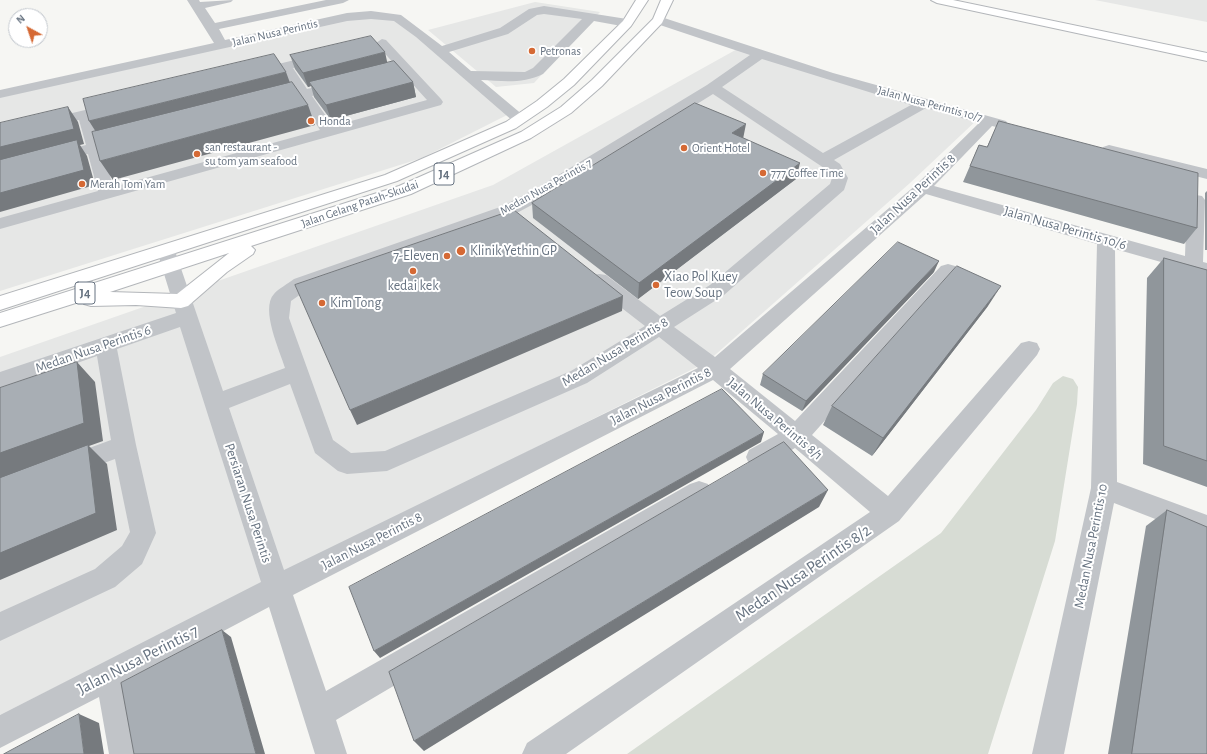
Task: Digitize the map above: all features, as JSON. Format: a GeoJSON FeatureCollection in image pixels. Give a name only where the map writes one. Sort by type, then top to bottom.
{"type":"FeatureCollection","features":[{"type":"Feature","properties":{"kind":"main road","name":"Jalan Gelang Patah-Skudai"},"geometry":{"type":"LineString","coordinates":[[0,320],[64,300],[168,259],[391,178],[434,160],[519,119],[542,104],[569,82],[627,23],[642,0]]}},
{"type":"Feature","properties":{"kind":"main road","name":"Jalan Gelang Patah-Skudai"},"geometry":{"type":"LineString","coordinates":[[0,303],[168,259],[267,236],[405,190],[526,135],[566,110],[597,83],[658,20],[667,0]]}},
{"type":"Feature","properties":{"kind":"main road"},"geometry":{"type":"LineString","coordinates":[[937,0],[1207,57]]}},
{"type":"Feature","properties":{"kind":"main road"},"geometry":{"type":"LineString","coordinates":[[995,0],[1010,3]]}},
{"type":"Feature","properties":{"kind":"main road"},"geometry":{"type":"LineString","coordinates":[[64,300],[136,298],[184,309],[220,268],[267,236]]}},
{"type":"Feature","properties":{"kind":"street"},"geometry":{"type":"LineString","coordinates":[[221,45],[212,27],[195,3],[227,0]]}},
{"type":"Feature","properties":{"kind":"street"},"geometry":{"type":"LineString","coordinates":[[212,27],[343,0]]}},
{"type":"Feature","properties":{"kind":"street"},"geometry":{"type":"LineString","coordinates":[[440,51],[504,31],[533,12],[544,10],[627,23]]}},
{"type":"Feature","properties":{"kind":"street","name":"Jalan Nusa Perintis"},"geometry":{"type":"LineString","coordinates":[[0,94],[347,16],[372,15],[397,18],[420,34],[519,119]]}},
{"type":"Feature","properties":{"kind":"street"},"geometry":{"type":"LineString","coordinates":[[468,75],[528,76],[538,71],[591,18]]}},
{"type":"Feature","properties":{"kind":"street","name":"Jalan Nusa Perintis 10/7"},"geometry":{"type":"LineString","coordinates":[[658,20],[760,54],[923,104],[1012,126]]}},
{"type":"Feature","properties":{"kind":"street"},"geometry":{"type":"LineString","coordinates":[[367,47],[420,34]]}},
{"type":"Feature","properties":{"kind":"street"},"geometry":{"type":"LineString","coordinates":[[0,224],[436,102],[382,43]]}},
{"type":"Feature","properties":{"kind":"street"},"geometry":{"type":"LineString","coordinates":[[239,78],[337,54]]}},
{"type":"Feature","properties":{"kind":"street"},"geometry":{"type":"LineString","coordinates":[[760,54],[712,88],[726,95],[828,164],[923,104]]}},
{"type":"Feature","properties":{"kind":"street"},"geometry":{"type":"LineString","coordinates":[[285,66],[329,132]]}},
{"type":"Feature","properties":{"kind":"street"},"geometry":{"type":"LineString","coordinates":[[391,72],[406,68]]}},
{"type":"Feature","properties":{"kind":"street"},"geometry":{"type":"LineString","coordinates":[[259,106],[355,81]]}},
{"type":"Feature","properties":{"kind":"street","name":"Medan Nusa Perintis 7"},"geometry":{"type":"LineString","coordinates":[[297,372],[280,318],[281,298],[301,284],[516,215],[548,189],[712,88]]}},
{"type":"Feature","properties":{"kind":"street"},"geometry":{"type":"LineString","coordinates":[[0,135],[131,104]]}},
{"type":"Feature","properties":{"kind":"street"},"geometry":{"type":"LineString","coordinates":[[85,115],[107,194]]}},
{"type":"Feature","properties":{"kind":"street","name":"Jalan Nusa Perintis 8"},"geometry":{"type":"LineString","coordinates":[[277,588],[715,369],[923,188],[989,121]]}},
{"type":"Feature","properties":{"kind":"street"},"geometry":{"type":"LineString","coordinates":[[0,172],[139,137]]}},
{"type":"Feature","properties":{"kind":"street"},"geometry":{"type":"LineString","coordinates":[[1096,147],[1201,173],[1201,267]]}},
{"type":"Feature","properties":{"kind":"street","name":"Medan Nusa Perintis 8"},"geometry":{"type":"LineString","coordinates":[[297,372],[322,446],[347,464],[387,462],[579,377],[717,290],[838,186],[840,178],[828,164]]}},
{"type":"Feature","properties":{"kind":"street","name":"Jalan Nusa Perintis 10/6"},"geometry":{"type":"LineString","coordinates":[[923,188],[1201,267]]}},
{"type":"Feature","properties":{"kind":"street","name":"Medan Nusa Perintis 10"},"geometry":{"type":"LineString","coordinates":[[1048,754],[1104,488],[1106,240]]}},
{"type":"Feature","properties":{"kind":"street","name":"Persiaran Nusa Perintis"},"geometry":{"type":"LineString","coordinates":[[168,259],[331,754]]}},
{"type":"Feature","properties":{"kind":"street","name":"Jalan Nusa Perintis 8/1"},"geometry":{"type":"LineString","coordinates":[[584,268],[658,327],[715,369],[890,513]]}},
{"type":"Feature","properties":{"kind":"street"},"geometry":{"type":"LineString","coordinates":[[318,713],[796,436],[948,270]]}},
{"type":"Feature","properties":{"kind":"street","name":"Medan Nusa Perintis 6"},"geometry":{"type":"LineString","coordinates":[[0,381],[106,344],[184,309]]}},
{"type":"Feature","properties":{"kind":"street"},"geometry":{"type":"LineString","coordinates":[[0,627],[105,578],[132,555],[143,533],[124,445],[106,344]]}},
{"type":"Feature","properties":{"kind":"street","name":"Medan Nusa Perintis 8/2"},"geometry":{"type":"LineString","coordinates":[[538,754],[890,513],[1029,349]]}},
{"type":"Feature","properties":{"kind":"street"},"geometry":{"type":"LineString","coordinates":[[215,404],[297,372]]}},
{"type":"Feature","properties":{"kind":"street"},"geometry":{"type":"LineString","coordinates":[[51,473],[124,445]]}},
{"type":"Feature","properties":{"kind":"street"},"geometry":{"type":"LineString","coordinates":[[1104,488],[1207,527]]}},
{"type":"Feature","properties":{"kind":"street","name":"Jalan Nusa Perintis 7"},"geometry":{"type":"LineString","coordinates":[[0,732],[277,588]]}},
{"type":"Feature","properties":{"kind":"street"},"geometry":{"type":"LineString","coordinates":[[110,675],[125,754]]}},
{"type":"Feature","properties":{"kind":"shaded area"},"geometry":{"type":"Polygon","coordinates":[[[1095,0],[1207,0],[1207,22],[1095,0]]]}},
{"type":"Feature","properties":{"kind":"shaded area"},"geometry":{"type":"Polygon","coordinates":[[[535,2],[600,12],[534,83],[496,87],[428,30],[535,2]]]}},
{"type":"Feature","properties":{"kind":"shaded area"},"geometry":{"type":"Polygon","coordinates":[[[371,15],[397,18],[511,113],[422,158],[0,291],[0,96],[371,15]]]}},
{"type":"Feature","properties":{"kind":"shaded area"},"geometry":{"type":"Polygon","coordinates":[[[739,48],[979,118],[910,183],[707,362],[0,715],[0,357],[493,185],[739,48]]]}},
{"type":"Feature","properties":{"kind":"shaded area"},"geometry":{"type":"Polygon","coordinates":[[[1063,376],[1073,379],[1078,387],[1077,404],[1055,541],[988,754],[627,754],[941,533],[1036,410],[1053,383],[1063,376]]]}},
{"type":"Feature","properties":{"kind":"building"},"geometry":{"type":"Polygon","coordinates":[[[371,36],[385,52],[303,73],[290,55],[371,36]]]}},
{"type":"Feature","properties":{"kind":"building"},"geometry":{"type":"Polygon","coordinates":[[[274,54],[286,72],[89,121],[83,99],[274,54]]]}},
{"type":"Feature","properties":{"kind":"building"},"geometry":{"type":"Polygon","coordinates":[[[394,61],[413,82],[326,105],[309,82],[394,61]]]}},
{"type":"Feature","properties":{"kind":"building"},"geometry":{"type":"Polygon","coordinates":[[[292,82],[308,105],[100,161],[92,132],[292,82]]]}},
{"type":"Feature","properties":{"kind":"building"},"geometry":{"type":"Polygon","coordinates":[[[695,103],[746,124],[732,133],[800,163],[639,283],[532,203],[695,103]]]}},
{"type":"Feature","properties":{"kind":"building"},"geometry":{"type":"Polygon","coordinates":[[[68,107],[74,129],[0,147],[0,123],[68,107]]]}},
{"type":"Feature","properties":{"kind":"building"},"geometry":{"type":"Polygon","coordinates":[[[999,121],[1198,173],[1197,228],[970,166],[979,145],[987,147],[999,121]]]}},
{"type":"Feature","properties":{"kind":"building"},"geometry":{"type":"Polygon","coordinates":[[[77,140],[84,170],[0,193],[0,160],[77,140]]]}},
{"type":"Feature","properties":{"kind":"building"},"geometry":{"type":"Polygon","coordinates":[[[514,210],[623,296],[350,410],[295,285],[514,210]]]}},
{"type":"Feature","properties":{"kind":"building"},"geometry":{"type":"Polygon","coordinates":[[[898,242],[939,261],[806,401],[763,374],[898,242]]]}},
{"type":"Feature","properties":{"kind":"building"},"geometry":{"type":"Polygon","coordinates":[[[1164,258],[1207,270],[1207,461],[1164,446],[1164,258]]]}},
{"type":"Feature","properties":{"kind":"building"},"geometry":{"type":"Polygon","coordinates":[[[957,266],[1001,286],[883,438],[832,406],[957,266]]]}},
{"type":"Feature","properties":{"kind":"building"},"geometry":{"type":"Polygon","coordinates":[[[77,362],[84,423],[0,453],[0,388],[77,362]]]}},
{"type":"Feature","properties":{"kind":"building"},"geometry":{"type":"Polygon","coordinates":[[[722,389],[764,432],[374,651],[349,587],[722,389]]]}},
{"type":"Feature","properties":{"kind":"building"},"geometry":{"type":"Polygon","coordinates":[[[784,442],[828,490],[414,741],[389,672],[784,442]]]}},
{"type":"Feature","properties":{"kind":"building"},"geometry":{"type":"Polygon","coordinates":[[[88,445],[96,513],[0,553],[0,478],[88,445]]]}},
{"type":"Feature","properties":{"kind":"building"},"geometry":{"type":"Polygon","coordinates":[[[1167,510],[1207,527],[1207,754],[1132,754],[1167,510]]]}},
{"type":"Feature","properties":{"kind":"building"},"geometry":{"type":"Polygon","coordinates":[[[222,630],[256,754],[134,754],[121,683],[222,630]]]}},
{"type":"Feature","properties":{"kind":"building"},"geometry":{"type":"Polygon","coordinates":[[[79,714],[84,754],[4,754],[79,714]]]}},
{"type":"Feature","properties":{"kind":"place","name":"Petronas"},"geometry":{"type":"Point","coordinates":[532,51]}},
{"type":"Feature","properties":{"kind":"place","name":"Honda"},"geometry":{"type":"Point","coordinates":[311,121]}},
{"type":"Feature","properties":{"kind":"place","name":"Orient Hotel"},"geometry":{"type":"Point","coordinates":[684,148]}},
{"type":"Feature","properties":{"kind":"place","name":"san restaurant - su tom yam seafood"},"geometry":{"type":"Point","coordinates":[197,154]}},
{"type":"Feature","properties":{"kind":"place","name":"777 Coffee Time"},"geometry":{"type":"Point","coordinates":[763,173]}},
{"type":"Feature","properties":{"kind":"place","name":"Merah Tom Yam"},"geometry":{"type":"Point","coordinates":[82,184]}},
{"type":"Feature","properties":{"kind":"place","name":"Klinik Yethin GP"},"geometry":{"type":"Point","coordinates":[461,251]}},
{"type":"Feature","properties":{"kind":"place","name":"7-Eleven"},"geometry":{"type":"Point","coordinates":[447,256]}},
{"type":"Feature","properties":{"kind":"place","name":"kedai kek"},"geometry":{"type":"Point","coordinates":[413,271]}},
{"type":"Feature","properties":{"kind":"place","name":"Xiao Pol Kuey Teow Soup"},"geometry":{"type":"Point","coordinates":[656,285]}},
{"type":"Feature","properties":{"kind":"place","name":"Kim Tong"},"geometry":{"type":"Point","coordinates":[322,303]}}]}
